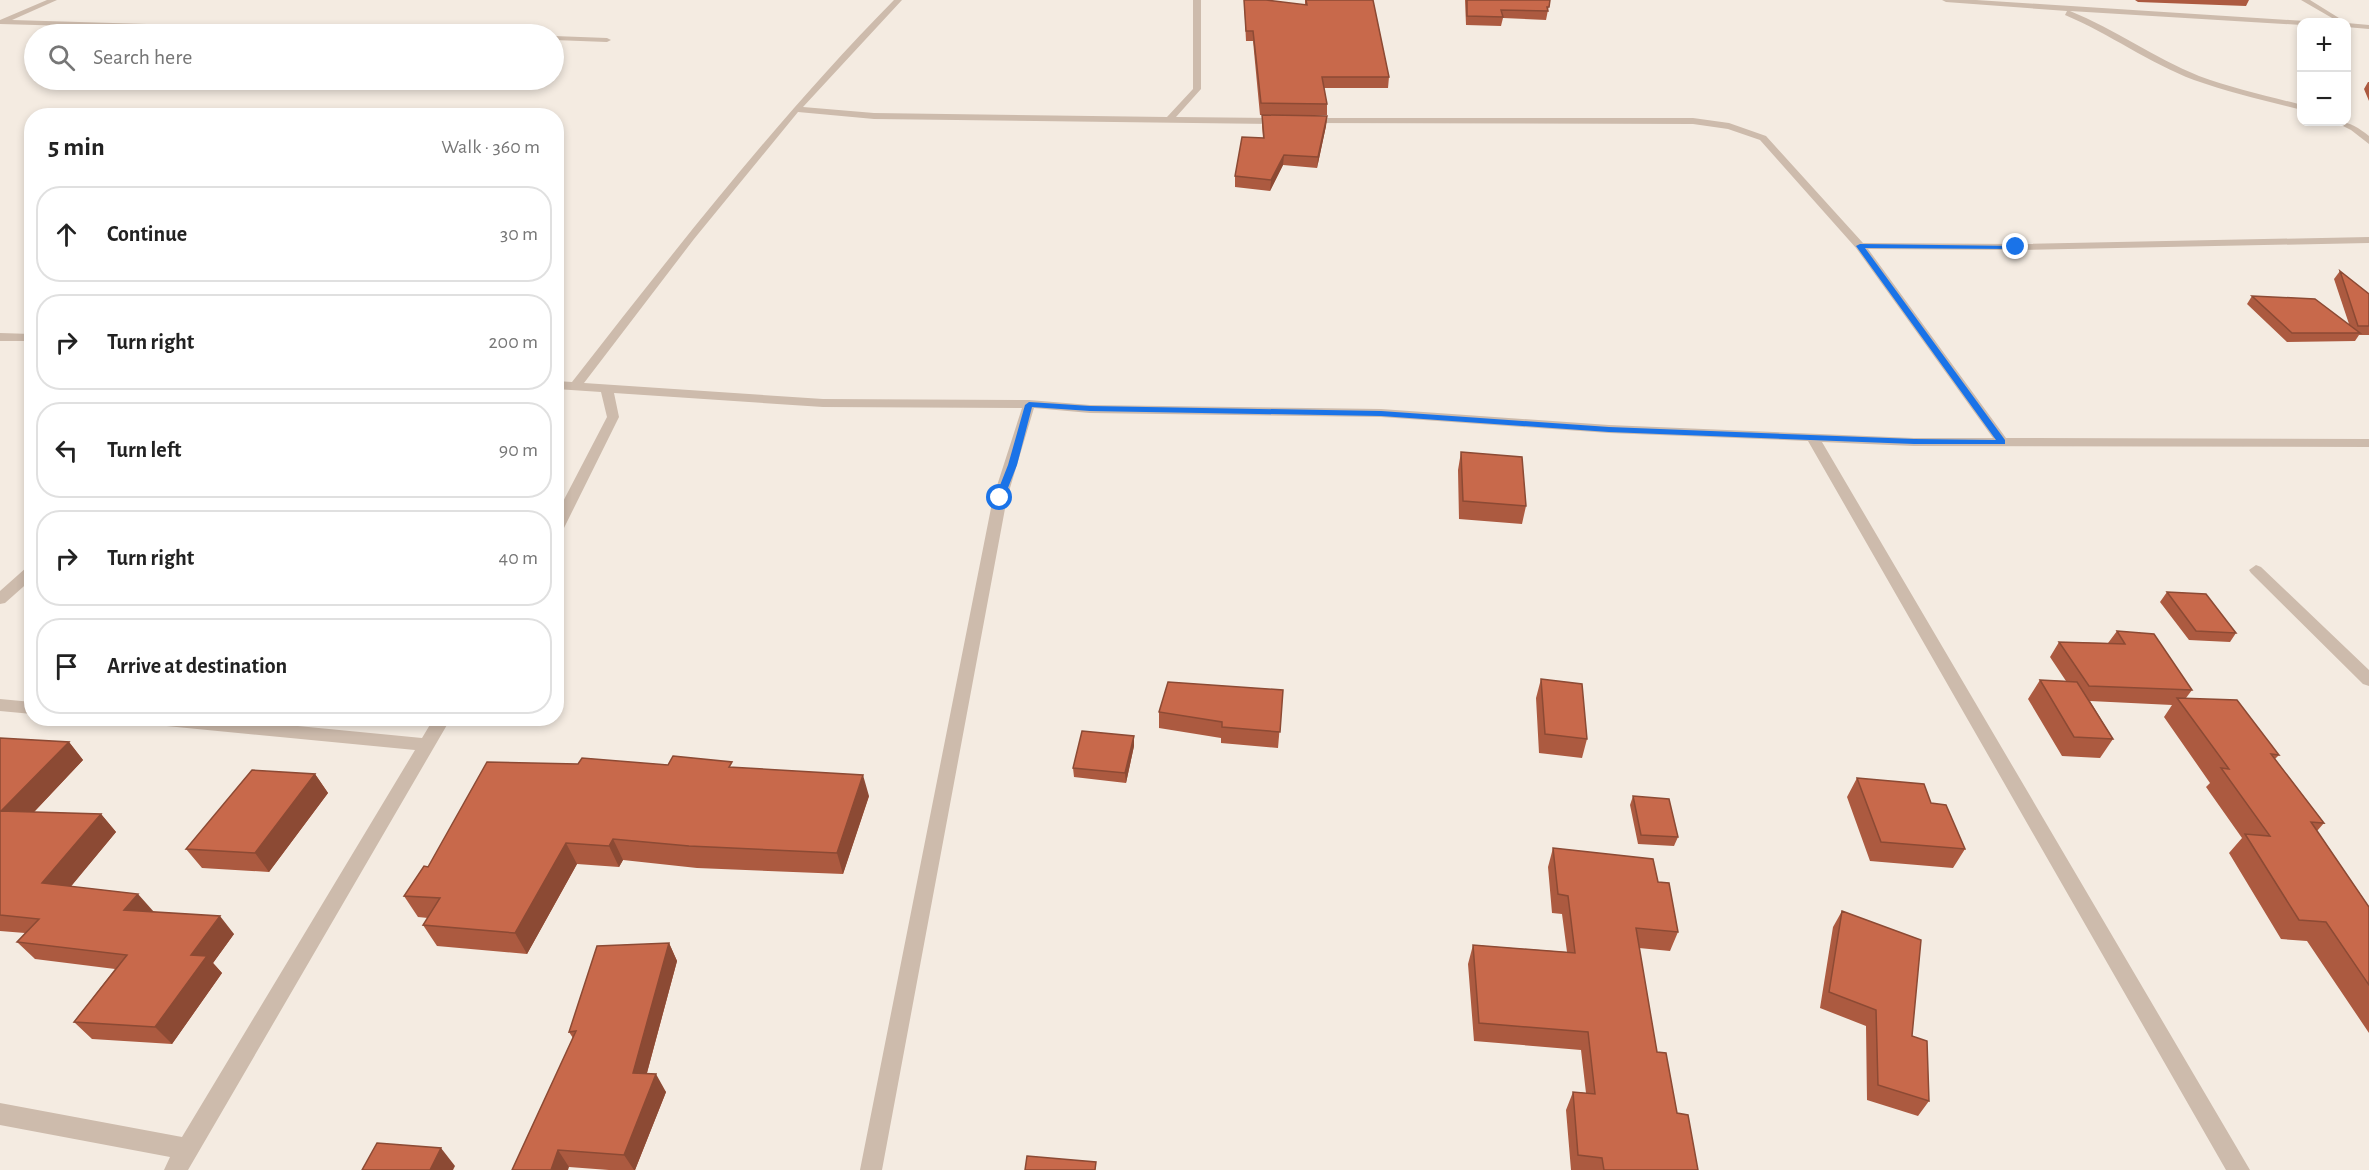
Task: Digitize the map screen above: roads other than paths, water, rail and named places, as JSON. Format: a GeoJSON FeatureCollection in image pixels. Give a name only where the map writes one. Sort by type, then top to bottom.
{"type":"FeatureCollection","features":[{"type":"Feature","properties":{"kind":"street"},"geometry":{"type":"LineString","coordinates":[[0,22],[53,0]]}},
{"type":"Feature","properties":{"kind":"street"},"geometry":{"type":"LineString","coordinates":[[574,387],[795,109],[898,0]]}},
{"type":"Feature","properties":{"kind":"street"},"geometry":{"type":"LineString","coordinates":[[1169,120],[1197,89],[1197,0]]}},
{"type":"Feature","properties":{"kind":"street"},"geometry":{"type":"LineString","coordinates":[[1947,0],[2297,23]]}},
{"type":"Feature","properties":{"kind":"street"},"geometry":{"type":"LineString","coordinates":[[2305,0],[2336,18]]}},
{"type":"Feature","properties":{"kind":"street"},"geometry":{"type":"LineString","coordinates":[[2089,10],[2093,1]]}},
{"type":"Feature","properties":{"kind":"street"},"geometry":{"type":"LineString","coordinates":[[2057,8],[2090,22],[2107,35],[2197,78],[2297,107]]}},
{"type":"Feature","properties":{"kind":"street"},"geometry":{"type":"LineString","coordinates":[[0,16],[16,16]]}},
{"type":"Feature","properties":{"kind":"street"},"geometry":{"type":"LineString","coordinates":[[0,22],[70,24]]}},
{"type":"Feature","properties":{"kind":"street"},"geometry":{"type":"LineString","coordinates":[[2351,25],[2369,27]]}},
{"type":"Feature","properties":{"kind":"street"},"geometry":{"type":"LineString","coordinates":[[564,38],[607,40]]}},
{"type":"Feature","properties":{"kind":"street"},"geometry":{"type":"LineString","coordinates":[[795,109],[874,116],[1169,120],[1693,121],[1725,124],[1763,138],[1860,246],[2002,442]]}},
{"type":"Feature","properties":{"kind":"street"},"geometry":{"type":"LineString","coordinates":[[2349,126],[2369,141]]}},
{"type":"Feature","properties":{"kind":"street"},"geometry":{"type":"LineString","coordinates":[[1860,246],[2016,247],[2369,240]]}},
{"type":"Feature","properties":{"kind":"street"},"geometry":{"type":"LineString","coordinates":[[0,337],[24,338]]}},
{"type":"Feature","properties":{"kind":"street"},"geometry":{"type":"LineString","coordinates":[[564,386],[823,403],[1029,405],[1090,409],[1381,414],[1609,429],[1914,442],[2369,442]]}},
{"type":"Feature","properties":{"kind":"street"},"geometry":{"type":"LineString","coordinates":[[564,514],[613,417],[607,390]]}},
{"type":"Feature","properties":{"kind":"street"},"geometry":{"type":"LineString","coordinates":[[871,1170],[1000,498],[1029,405]]}},
{"type":"Feature","properties":{"kind":"street"},"geometry":{"type":"LineString","coordinates":[[1813,438],[2239,1170]]}},
{"type":"Feature","properties":{"kind":"street"},"geometry":{"type":"LineString","coordinates":[[2256,570],[2369,680]]}},
{"type":"Feature","properties":{"kind":"street"},"geometry":{"type":"LineString","coordinates":[[0,599],[24,577]]}},
{"type":"Feature","properties":{"kind":"street"},"geometry":{"type":"LineString","coordinates":[[0,705],[24,707]]}},
{"type":"Feature","properties":{"kind":"street"},"geometry":{"type":"LineString","coordinates":[[230,726],[428,745]]}},
{"type":"Feature","properties":{"kind":"street"},"geometry":{"type":"LineString","coordinates":[[175,1170],[439,726]]}},
{"type":"Feature","properties":{"kind":"street"},"geometry":{"type":"LineString","coordinates":[[0,1114],[187,1149]]}}]}
